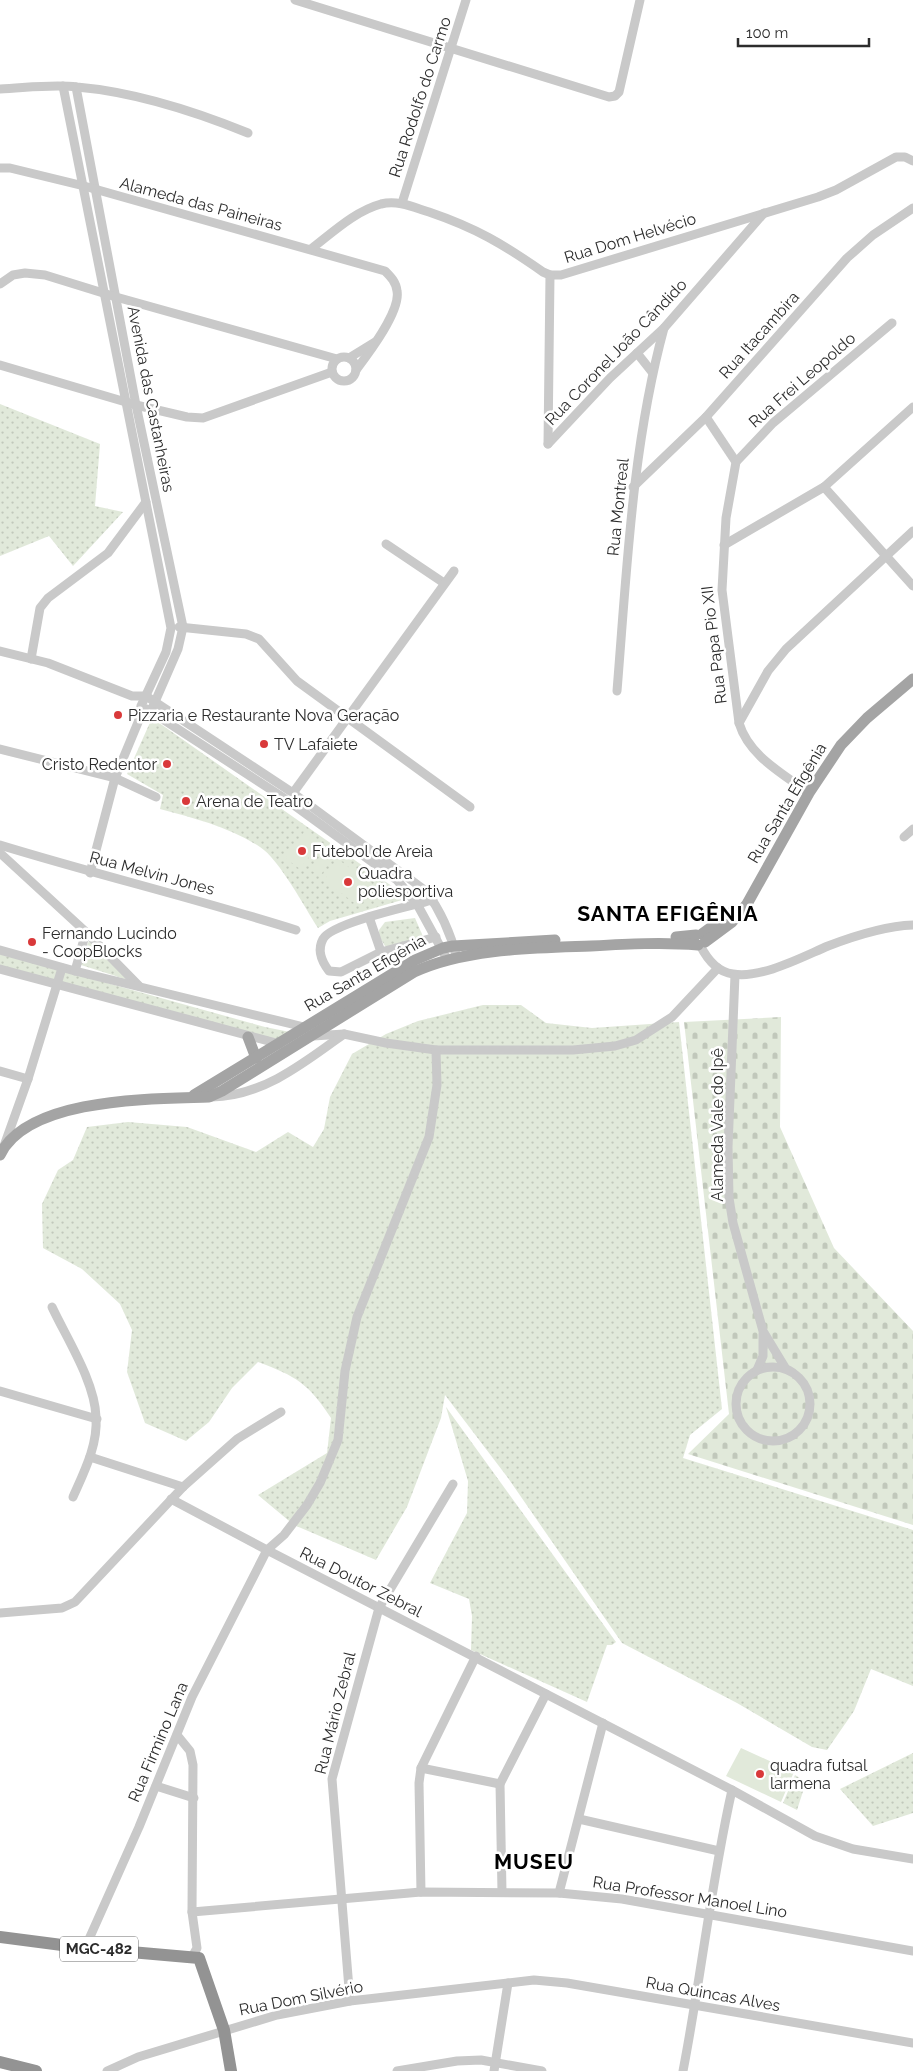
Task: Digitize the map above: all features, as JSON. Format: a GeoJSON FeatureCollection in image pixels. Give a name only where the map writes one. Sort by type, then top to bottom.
{"type":"FeatureCollection","features":[{"type":"Feature","properties":{"kind":"highway","name":"MGC-482"},"geometry":{"type":"LineString","coordinates":[[0,1937],[85,1948],[196,1957]]}},
{"type":"Feature","properties":{"kind":"highway"},"geometry":{"type":"LineString","coordinates":[[196,1957],[224,2030],[231,2071]]}},
{"type":"Feature","properties":{"kind":"highway"},"geometry":{"type":"LineString","coordinates":[[0,2062],[36,2071]]}},
{"type":"Feature","properties":{"kind":"main road","name":"Rua Santa Efigênia"},"geometry":{"type":"LineString","coordinates":[[191,1098],[279,1044],[308,1032],[414,972],[452,959],[528,949],[701,942],[758,885],[809,793],[841,745],[853,731],[913,679]]}},
{"type":"Feature","properties":{"kind":"main road","name":"Rua Santa Efigênia"},"geometry":{"type":"LineString","coordinates":[[2,1151],[15,1136],[40,1120],[74,1107],[110,1102],[209,1097],[246,1078],[293,1047],[308,1032],[415,960],[448,947],[523,941],[701,942]]}},
{"type":"Feature","properties":{"kind":"main road"},"geometry":{"type":"LineString","coordinates":[[248,1037],[256,1058]]}},
{"type":"Feature","properties":{"kind":"street"},"geometry":{"type":"LineString","coordinates":[[295,0],[609,97],[615,96],[619,92],[640,0]]}},
{"type":"Feature","properties":{"kind":"street","name":"Rua Rodolfo do Carmo"},"geometry":{"type":"LineString","coordinates":[[402,203],[466,0]]}},
{"type":"Feature","properties":{"kind":"street","name":"Avenida das Castanheiras"},"geometry":{"type":"LineString","coordinates":[[63,86],[106,293],[171,628],[166,652],[141,706],[139,720],[115,778],[90,873]]}},
{"type":"Feature","properties":{"kind":"street"},"geometry":{"type":"LineString","coordinates":[[0,89],[76,87],[142,99],[209,118],[248,133]]}},
{"type":"Feature","properties":{"kind":"street","name":"Avenida das Castanheiras"},"geometry":{"type":"LineString","coordinates":[[76,87],[136,405],[183,627],[178,649],[151,711]]}},
{"type":"Feature","properties":{"kind":"street","name":"Rua Dom Helvécio"},"geometry":{"type":"LineString","coordinates":[[311,249],[358,213],[382,204],[402,203],[484,233],[550,275],[577,271],[623,255],[836,190],[896,157],[905,156],[913,162]]}},
{"type":"Feature","properties":{"kind":"street","name":"Alameda das Paineiras"},"geometry":{"type":"LineString","coordinates":[[0,168],[10,168],[84,186],[385,271],[393,280],[398,292],[397,301],[379,339],[356,370]]}},
{"type":"Feature","properties":{"kind":"street","name":"Rua Itacambira"},"geometry":{"type":"LineString","coordinates":[[633,487],[706,417],[847,258],[873,235],[913,208]]}},
{"type":"Feature","properties":{"kind":"street","name":"Rua Coronel João Cândido"},"geometry":{"type":"LineString","coordinates":[[550,275],[548,444],[610,378],[664,328],[764,213]]}},
{"type":"Feature","properties":{"kind":"street"},"geometry":{"type":"LineString","coordinates":[[0,284],[13,275],[25,273],[45,275],[116,297],[322,354],[336,360],[349,358],[379,339]]}},
{"type":"Feature","properties":{"kind":"street","name":"Rua Frei Leopoldo"},"geometry":{"type":"LineString","coordinates":[[736,462],[773,423],[892,323]]}},
{"type":"Feature","properties":{"kind":"street","name":"Rua Montreal"},"geometry":{"type":"LineString","coordinates":[[617,691],[633,487],[652,372],[664,328]]}},
{"type":"Feature","properties":{"kind":"street"},"geometry":{"type":"LineString","coordinates":[[637,353],[652,372]]}},
{"type":"Feature","properties":{"kind":"street"},"geometry":{"type":"LineString","coordinates":[[332,374],[339,380],[346,381],[353,377],[356,370],[354,363],[349,358]]}},
{"type":"Feature","properties":{"kind":"street"},"geometry":{"type":"LineString","coordinates":[[332,374],[336,360]]}},
{"type":"Feature","properties":{"kind":"street"},"geometry":{"type":"LineString","coordinates":[[0,365],[136,405],[187,417],[202,418],[332,374]]}},
{"type":"Feature","properties":{"kind":"street"},"geometry":{"type":"LineString","coordinates":[[724,545],[824,487],[913,407]]}},
{"type":"Feature","properties":{"kind":"street"},"geometry":{"type":"LineString","coordinates":[[706,417],[736,462]]}},
{"type":"Feature","properties":{"kind":"street","name":"Rua Papa Pio XII"},"geometry":{"type":"LineString","coordinates":[[736,462],[724,545],[722,590],[739,723],[744,738],[752,750],[809,793]]}},
{"type":"Feature","properties":{"kind":"street"},"geometry":{"type":"LineString","coordinates":[[824,487],[913,586]]}},
{"type":"Feature","properties":{"kind":"street"},"geometry":{"type":"LineString","coordinates":[[30,659],[40,608],[48,598],[108,553],[146,502]]}},
{"type":"Feature","properties":{"kind":"street"},"geometry":{"type":"LineString","coordinates":[[739,723],[768,671],[786,649],[913,531]]}},
{"type":"Feature","properties":{"kind":"street"},"geometry":{"type":"LineString","coordinates":[[386,544],[444,583]]}},
{"type":"Feature","properties":{"kind":"street"},"geometry":{"type":"LineString","coordinates":[[293,793],[346,716],[396,652],[454,571]]}},
{"type":"Feature","properties":{"kind":"street"},"geometry":{"type":"LineString","coordinates":[[171,628],[183,627],[246,634],[259,639],[297,681],[470,807]]}},
{"type":"Feature","properties":{"kind":"street"},"geometry":{"type":"LineString","coordinates":[[0,651],[48,663],[132,696],[146,696],[293,793],[426,891],[432,900],[452,959]]}},
{"type":"Feature","properties":{"kind":"street"},"geometry":{"type":"LineString","coordinates":[[132,696],[141,706],[287,800],[397,880],[417,904],[436,937],[448,947]]}},
{"type":"Feature","properties":{"kind":"street"},"geometry":{"type":"LineString","coordinates":[[139,720],[151,711]]}},
{"type":"Feature","properties":{"kind":"street"},"geometry":{"type":"LineString","coordinates":[[0,749],[115,778],[156,797]]}},
{"type":"Feature","properties":{"kind":"street"},"geometry":{"type":"LineString","coordinates":[[904,837],[913,829]]}},
{"type":"Feature","properties":{"kind":"street","name":"Rua Melvin Jones"},"geometry":{"type":"LineString","coordinates":[[0,845],[90,873],[216,905],[296,930]]}},
{"type":"Feature","properties":{"kind":"street"},"geometry":{"type":"LineString","coordinates":[[0,853],[86,932],[140,987]]}},
{"type":"Feature","properties":{"kind":"street"},"geometry":{"type":"LineString","coordinates":[[432,900],[369,917],[330,931],[323,938],[320,949],[322,962],[329,971],[341,972],[381,952],[436,937]]}},
{"type":"Feature","properties":{"kind":"street"},"geometry":{"type":"LineString","coordinates":[[369,917],[381,952]]}},
{"type":"Feature","properties":{"kind":"street"},"geometry":{"type":"LineString","coordinates":[[701,942],[708,960],[718,968],[735,975],[773,968],[844,940],[898,926],[913,925]]}},
{"type":"Feature","properties":{"kind":"street"},"geometry":{"type":"LineString","coordinates":[[75,971],[86,932]]}},
{"type":"Feature","properties":{"kind":"street"},"geometry":{"type":"LineString","coordinates":[[0,950],[308,1032],[344,1034],[386,1043],[436,1050],[572,1050],[628,1043],[672,1017],[718,968]]}},
{"type":"Feature","properties":{"kind":"street"},"geometry":{"type":"LineString","coordinates":[[2,1151],[28,1079],[62,968]]}},
{"type":"Feature","properties":{"kind":"street"},"geometry":{"type":"LineString","coordinates":[[0,969],[248,1037],[293,1047]]}},
{"type":"Feature","properties":{"kind":"street","name":"Alameda Vale do Ipê"},"geometry":{"type":"LineString","coordinates":[[735,975],[728,1147],[729,1198],[763,1331],[763,1356],[757,1370]]}},
{"type":"Feature","properties":{"kind":"street"},"geometry":{"type":"LineString","coordinates":[[209,1097],[230,1096],[257,1089],[296,1067],[344,1034]]}},
{"type":"Feature","properties":{"kind":"street"},"geometry":{"type":"LineString","coordinates":[[267,1550],[284,1536],[307,1505],[320,1483],[338,1440],[345,1370],[357,1318],[429,1137],[437,1085],[436,1050]]}},
{"type":"Feature","properties":{"kind":"street"},"geometry":{"type":"LineString","coordinates":[[0,1070],[28,1079]]}},
{"type":"Feature","properties":{"kind":"street"},"geometry":{"type":"LineString","coordinates":[[52,1308],[87,1380],[95,1404],[97,1419],[90,1457],[74,1497]]}},
{"type":"Feature","properties":{"kind":"street","name":"Alameda Vale do Ipê"},"geometry":{"type":"LineString","coordinates":[[763,1331],[786,1369]]}},
{"type":"Feature","properties":{"kind":"street"},"geometry":{"type":"LineString","coordinates":[[771,1366],[786,1369],[798,1376],[807,1388],[810,1403],[808,1417],[801,1430],[789,1438],[774,1442],[760,1440],[747,1432],[739,1420],[735,1406],[737,1391],[745,1378],[757,1370],[771,1366]]}},
{"type":"Feature","properties":{"kind":"street"},"geometry":{"type":"LineString","coordinates":[[0,1391],[97,1419]]}},
{"type":"Feature","properties":{"kind":"street"},"geometry":{"type":"LineString","coordinates":[[0,1613],[62,1608],[75,1602],[183,1487],[237,1439],[281,1412]]}},
{"type":"Feature","properties":{"kind":"street"},"geometry":{"type":"LineString","coordinates":[[90,1457],[183,1487]]}},
{"type":"Feature","properties":{"kind":"street","name":"Rua Mário Zebral"},"geometry":{"type":"LineString","coordinates":[[350,2001],[332,1779],[379,1608],[453,1484]]}},
{"type":"Feature","properties":{"kind":"street","name":"Rua Doutor Zebral"},"geometry":{"type":"LineString","coordinates":[[171,1499],[379,1608],[476,1656],[732,1790],[815,1836],[832,1843],[913,1858]]}},
{"type":"Feature","properties":{"kind":"street","name":"Rua Firmino Lana"},"geometry":{"type":"LineString","coordinates":[[85,1948],[156,1786],[192,1697],[267,1550]]}},
{"type":"Feature","properties":{"kind":"street"},"geometry":{"type":"LineString","coordinates":[[421,1892],[421,1768],[476,1656]]}},
{"type":"Feature","properties":{"kind":"street"},"geometry":{"type":"LineString","coordinates":[[502,1892],[500,1784],[546,1694]]}},
{"type":"Feature","properties":{"kind":"street"},"geometry":{"type":"LineString","coordinates":[[559,1893],[603,1723]]}},
{"type":"Feature","properties":{"kind":"street"},"geometry":{"type":"LineString","coordinates":[[177,1735],[190,1751],[193,1765],[192,1912],[197,1948],[196,1957]]}},
{"type":"Feature","properties":{"kind":"street"},"geometry":{"type":"LineString","coordinates":[[421,1768],[500,1784]]}},
{"type":"Feature","properties":{"kind":"street"},"geometry":{"type":"LineString","coordinates":[[156,1786],[194,1798]]}},
{"type":"Feature","properties":{"kind":"street"},"geometry":{"type":"LineString","coordinates":[[683,2071],[696,2006],[718,1851],[732,1790]]}},
{"type":"Feature","properties":{"kind":"street"},"geometry":{"type":"LineString","coordinates":[[579,1819],[718,1851]]}},
{"type":"Feature","properties":{"kind":"street","name":"Rua Professor Manoel Lino"},"geometry":{"type":"LineString","coordinates":[[192,1912],[421,1892],[559,1893],[622,1898],[913,1951]]}},
{"type":"Feature","properties":{"kind":"street","name":"Rua Quincas Alves"},"geometry":{"type":"LineString","coordinates":[[508,1983],[534,1980],[567,1983],[913,2044]]}},
{"type":"Feature","properties":{"kind":"street"},"geometry":{"type":"LineString","coordinates":[[495,2066],[508,1983]]}},
{"type":"Feature","properties":{"kind":"street","name":"Rua Dom Silvério"},"geometry":{"type":"LineString","coordinates":[[106,2071],[138,2057],[278,2015],[350,2001],[508,1983]]}},
{"type":"Feature","properties":{"kind":"street"},"geometry":{"type":"LineString","coordinates":[[397,2071],[457,2061],[542,2071]]}},
{"type":"Feature","properties":{"kind":"green space"},"geometry":{"type":"Polygon","coordinates":[[[0,404],[100,444],[95,506],[123,512],[73,566],[49,536],[0,556],[0,404]]]}},
{"type":"Feature","properties":{"kind":"green space"},"geometry":{"type":"Polygon","coordinates":[[[152,718],[396,889],[402,900],[330,921],[318,928],[283,873],[260,847],[224,829],[160,809],[163,795],[127,774],[152,718]]]}},
{"type":"Feature","properties":{"kind":"green space","name":"Futebol de Areia"},"geometry":{"type":"Polygon","coordinates":[[[304,832],[319,844],[300,869],[285,858],[304,832]]]}},
{"type":"Feature","properties":{"kind":"green space"},"geometry":{"type":"Polygon","coordinates":[[[324,855],[331,860],[320,876],[312,871],[324,855]]]}},
{"type":"Feature","properties":{"kind":"green space","name":"Quadra poliesportiva"},"geometry":{"type":"Polygon","coordinates":[[[339,860],[372,884],[357,905],[324,880],[339,860]]]}},
{"type":"Feature","properties":{"kind":"green space"},"geometry":{"type":"Polygon","coordinates":[[[415,918],[424,939],[395,946],[385,946],[379,936],[379,930],[385,922],[415,918]]]}},
{"type":"Feature","properties":{"kind":"green space"},"geometry":{"type":"Polygon","coordinates":[[[89,941],[128,980],[78,964],[89,941]]]}},
{"type":"Feature","properties":{"kind":"green space"},"geometry":{"type":"Polygon","coordinates":[[[0,952],[60,967],[56,980],[0,967],[0,952]]]}},
{"type":"Feature","properties":{"kind":"green space"},"geometry":{"type":"Polygon","coordinates":[[[64,971],[265,1027],[290,1032],[279,1040],[60,984],[64,971]]]}},
{"type":"Feature","properties":{"kind":"green space"},"geometry":{"type":"Polygon","coordinates":[[[483,1005],[521,1005],[546,1023],[592,1028],[679,1022],[722,1409],[690,1435],[683,1458],[913,1530],[913,1686],[871,1669],[854,1711],[827,1750],[812,1747],[737,1703],[622,1643],[508,1478],[445,1395],[441,1418],[407,1507],[376,1560],[294,1525],[258,1495],[327,1453],[331,1418],[316,1397],[292,1377],[258,1362],[232,1388],[209,1422],[186,1441],[145,1423],[127,1372],[132,1330],[120,1304],[82,1269],[43,1248],[42,1204],[58,1170],[73,1160],[87,1127],[128,1122],[187,1127],[256,1152],[288,1132],[313,1147],[324,1129],[330,1097],[352,1054],[386,1034],[418,1021],[483,1005]]]}},
{"type":"Feature","properties":{"kind":"green space"},"geometry":{"type":"Polygon","coordinates":[[[781,1017],[780,1127],[834,1248],[913,1331],[913,1525],[688,1454],[729,1414],[684,1022],[781,1017]]]}},
{"type":"Feature","properties":{"kind":"green space"},"geometry":{"type":"Polygon","coordinates":[[[446,1407],[616,1642],[612,1645],[607,1645],[587,1702],[471,1650],[472,1616],[469,1599],[430,1583],[467,1513],[468,1481],[446,1407]]]}},
{"type":"Feature","properties":{"kind":"green space","name":"quadra futsal larmena"},"geometry":{"type":"Polygon","coordinates":[[[741,1748],[794,1772],[781,1802],[726,1776],[741,1748]]]}},
{"type":"Feature","properties":{"kind":"green space"},"geometry":{"type":"Polygon","coordinates":[[[913,1753],[913,1813],[873,1826],[840,1789],[913,1753]]]}},
{"type":"Feature","properties":{"kind":"green space"},"geometry":{"type":"Polygon","coordinates":[[[795,1775],[806,1782],[797,1810],[783,1803],[795,1775]]]}},
{"type":"Feature","properties":{"kind":"place","name":"Pizzaria e Restaurante Nova Geração"},"geometry":{"type":"Point","coordinates":[118,715]}},
{"type":"Feature","properties":{"kind":"place","name":"TV Lafaiete"},"geometry":{"type":"Point","coordinates":[264,744]}},
{"type":"Feature","properties":{"kind":"place","name":"Cristo Redentor"},"geometry":{"type":"Point","coordinates":[167,764]}},
{"type":"Feature","properties":{"kind":"place","name":"Arena de Teatro"},"geometry":{"type":"Point","coordinates":[186,801]}},
{"type":"Feature","properties":{"kind":"place","name":"Futebol de Areia"},"geometry":{"type":"Point","coordinates":[302,851]}},
{"type":"Feature","properties":{"kind":"place","name":"Quadra poliesportiva"},"geometry":{"type":"Point","coordinates":[348,882]}},
{"type":"Feature","properties":{"kind":"place","name":"Fernando Lucindo - CoopBlocks"},"geometry":{"type":"Point","coordinates":[32,942]}},
{"type":"Feature","properties":{"kind":"place","name":"quadra futsal larmena"},"geometry":{"type":"Point","coordinates":[760,1774]}},
{"type":"Feature","properties":{"kind":"district","name":"SANTA EFIGÊNIA"},"geometry":{"type":"Point","coordinates":[668,913]}},
{"type":"Feature","properties":{"kind":"district","name":"MUSEU"},"geometry":{"type":"Point","coordinates":[534,1861]}}]}
